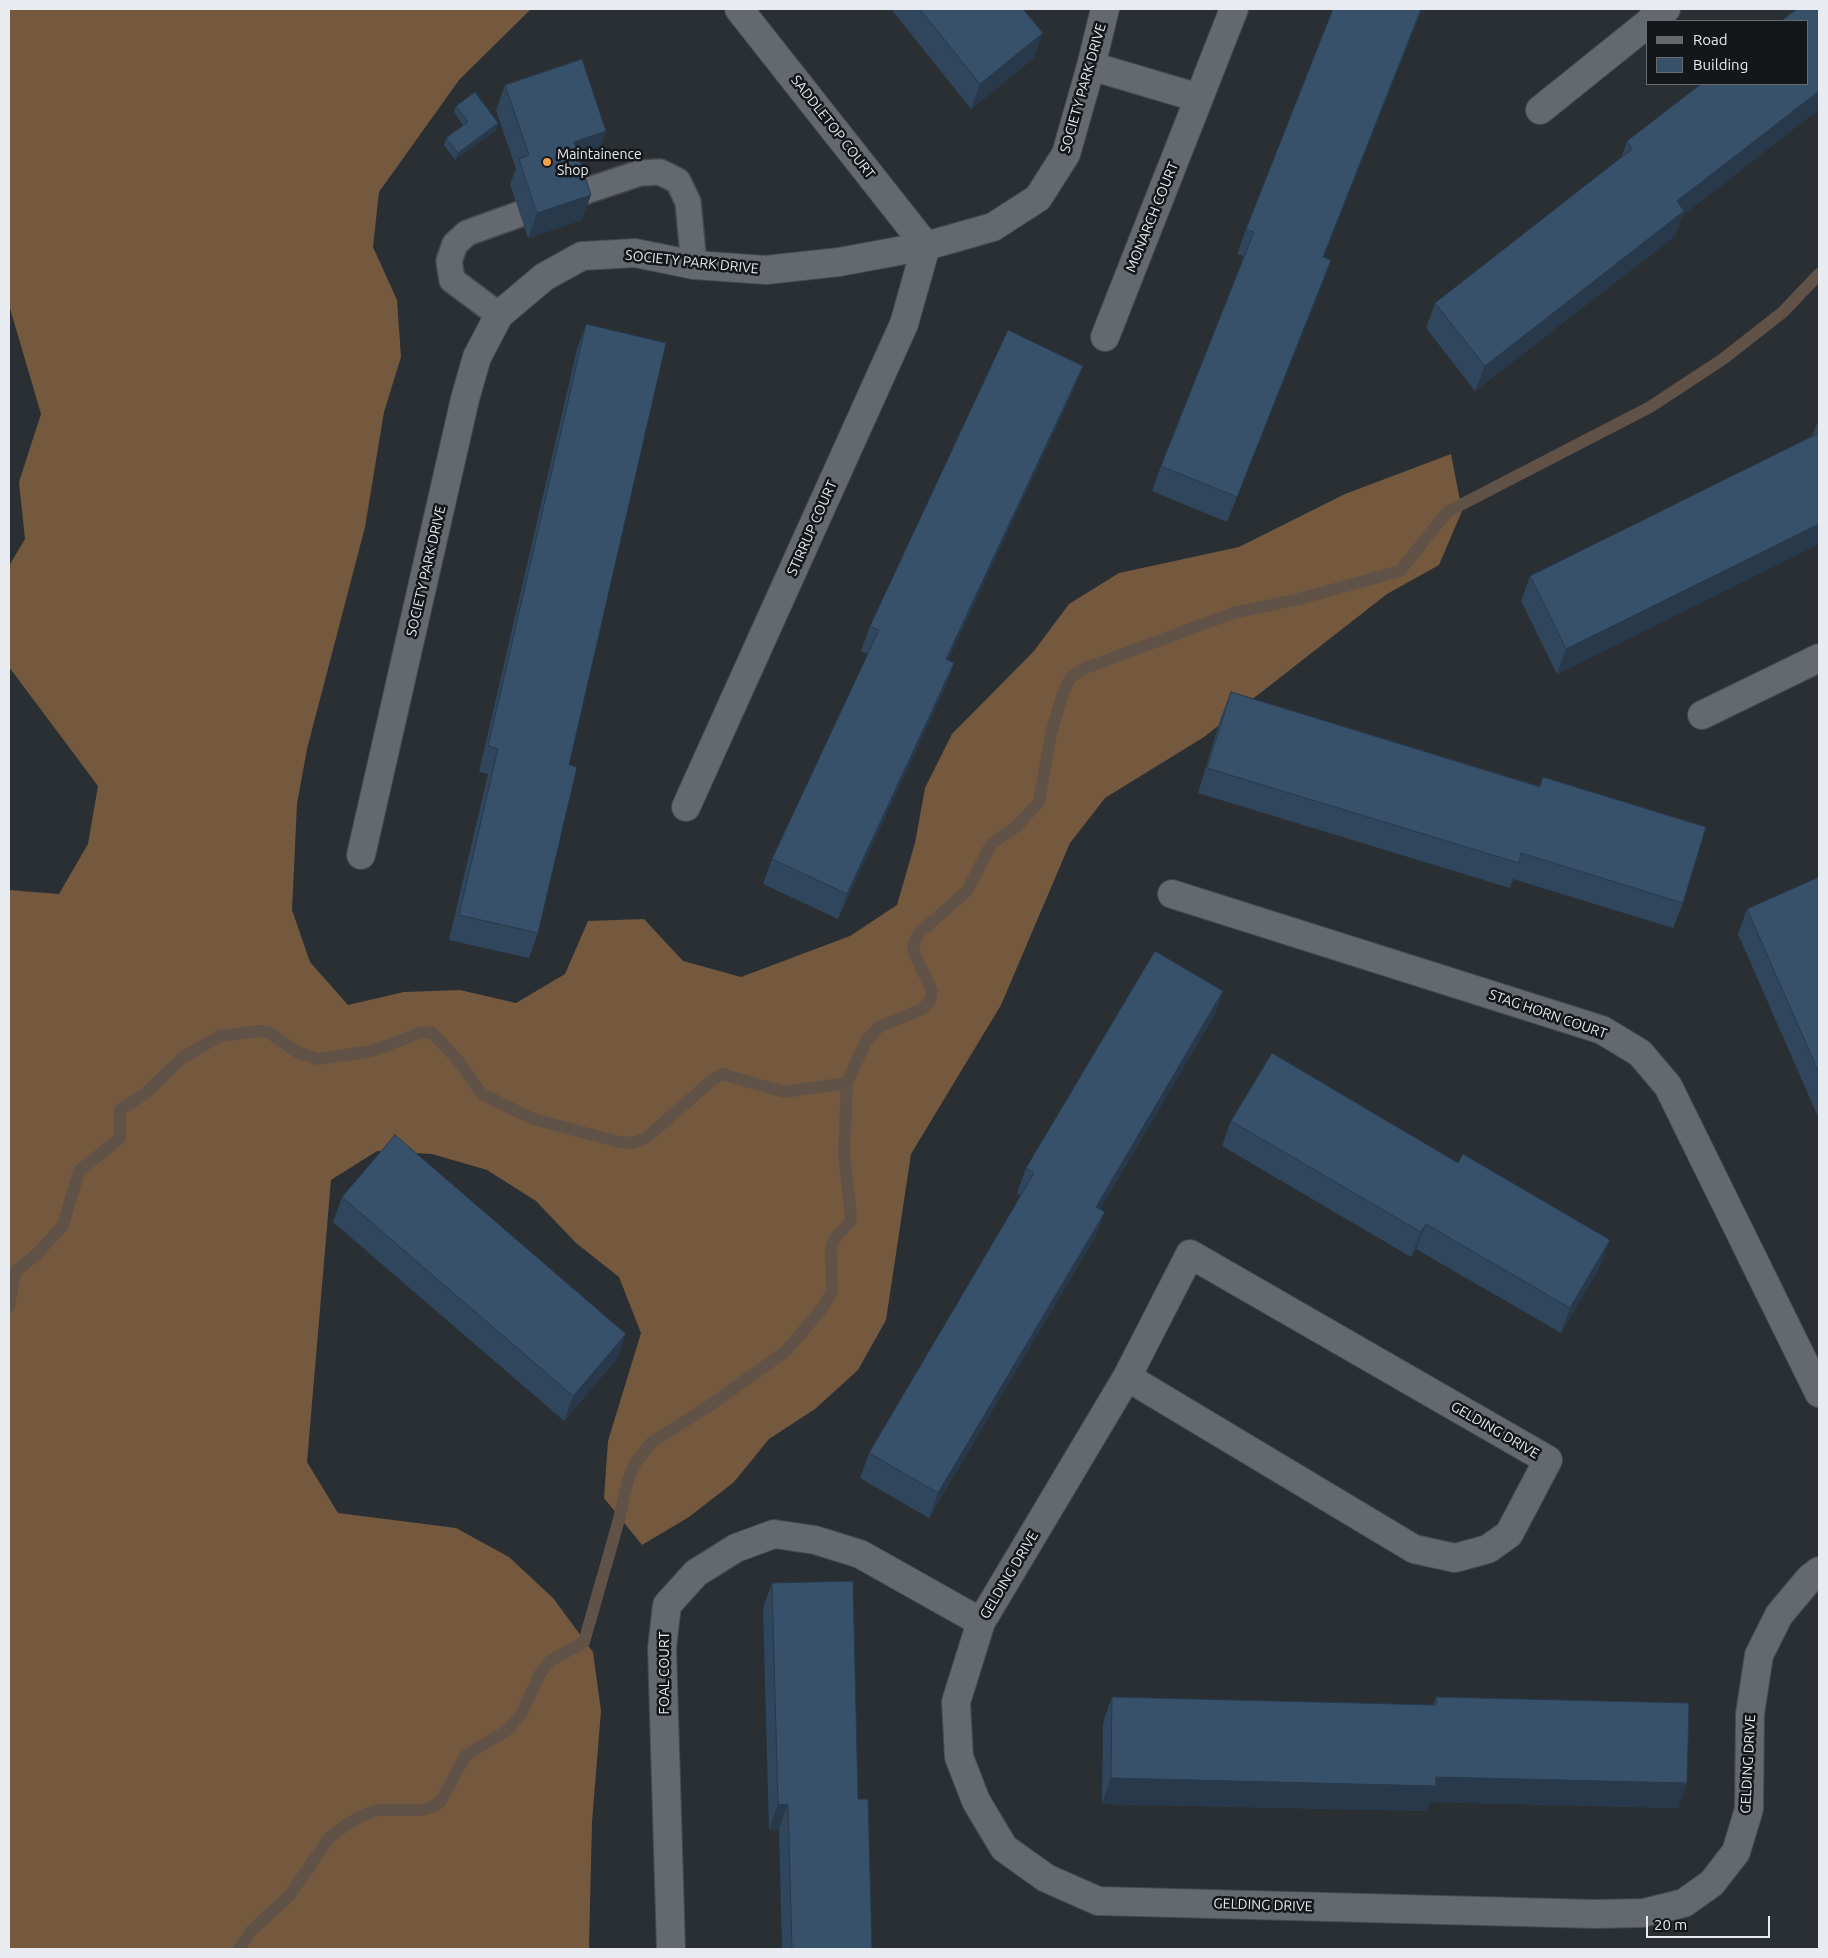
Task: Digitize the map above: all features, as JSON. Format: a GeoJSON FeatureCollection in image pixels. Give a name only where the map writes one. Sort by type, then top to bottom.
{"type":"FeatureCollection","features":[{"type":"Feature","properties":{"kind":"street","name":"SADDLETOP COURT"},"geometry":{"type":"LineString","coordinates":[[739,9],[926,246]]}},
{"type":"Feature","properties":{"kind":"street","name":"SOCIETY PARK DRIVE"},"geometry":{"type":"LineString","coordinates":[[361,855],[465,399],[477,357],[499,315],[544,277],[582,256],[635,253],[694,265],[766,270],[839,262],[926,246],[993,227],[1038,198],[1066,154],[1105,9]]}},
{"type":"Feature","properties":{"kind":"street","name":"MONARCH COURT"},"geometry":{"type":"LineString","coordinates":[[1105,337],[1234,9]]}},
{"type":"Feature","properties":{"kind":"street"},"geometry":{"type":"LineString","coordinates":[[1651,20],[1666,9]]}},
{"type":"Feature","properties":{"kind":"street"},"geometry":{"type":"LineString","coordinates":[[1540,110],[1646,25]]}},
{"type":"Feature","properties":{"kind":"street"},"geometry":{"type":"LineString","coordinates":[[1091,66],[1199,98]]}},
{"type":"Feature","properties":{"kind":"street","name":"STIRRUP COURT"},"geometry":{"type":"LineString","coordinates":[[686,807],[904,324],[926,246]]}},
{"type":"Feature","properties":{"kind":"street"},"geometry":{"type":"LineString","coordinates":[[1702,715],[1819,658]]}},
{"type":"Feature","properties":{"kind":"street","name":"STAG HORN COURT"},"geometry":{"type":"LineString","coordinates":[[1172,894],[1602,1030],[1640,1052],[1668,1086],[1819,1393]]}},
{"type":"Feature","properties":{"kind":"street","name":"GELDING DRIVE"},"geometry":{"type":"LineString","coordinates":[[1127,1378],[1414,1549],[1456,1558],[1488,1549],[1508,1534],[1548,1460],[1190,1254],[1127,1378],[981,1622],[956,1702],[959,1757],[976,1801],[1004,1848],[1046,1878],[1098,1901],[1595,1914],[1643,1913],[1684,1903],[1712,1883],[1736,1852],[1749,1809],[1750,1714],[1759,1655],[1779,1615],[1810,1578],[1819,1571]]}},
{"type":"Feature","properties":{"kind":"street","name":"FOAL COURT"},"geometry":{"type":"LineString","coordinates":[[671,1949],[662,1648],[667,1605],[696,1573],[736,1548],[774,1534],[816,1540],[860,1554],[981,1622]]}},
{"type":"Feature","properties":{"kind":"lane"},"geometry":{"type":"LineString","coordinates":[[574,195],[640,173],[660,172],[678,181],[688,202],[694,265]]}},
{"type":"Feature","properties":{"kind":"lane"},"geometry":{"type":"LineString","coordinates":[[499,315],[452,280],[449,261],[455,244],[467,233],[520,214]]}},
{"type":"Feature","properties":{"kind":"shaded area"},"geometry":{"type":"Polygon","coordinates":[[[9,9],[531,9],[459,80],[379,192],[373,247],[397,300],[401,357],[384,412],[365,527],[307,749],[297,804],[292,910],[310,962],[348,1005],[404,992],[460,990],[516,1003],[565,974],[588,921],[644,919],[683,961],[741,977],[850,936],[897,905],[915,843],[925,788],[952,734],[1034,651],[1069,604],[1119,573],[1239,547],[1345,494],[1451,454],[1462,511],[1439,565],[1387,594],[1204,737],[1105,798],[1070,843],[1001,1005],[911,1154],[886,1320],[858,1370],[815,1409],[769,1439],[734,1482],[689,1517],[642,1545],[604,1498],[608,1441],[641,1333],[619,1277],[576,1243],[536,1201],[487,1170],[432,1154],[377,1151],[331,1180],[307,1462],[338,1513],[456,1528],[509,1557],[553,1598],[593,1652],[601,1711],[592,1822],[590,1949],[9,1949],[9,890],[59,894],[88,844],[98,786],[9,667],[9,566],[25,539],[19,482],[41,414],[9,305],[9,9]]]}},
{"type":"Feature","properties":{"kind":"building"},"geometry":{"type":"Polygon","coordinates":[[[920,9],[1023,9],[1043,33],[980,84],[920,9]]]}},
{"type":"Feature","properties":{"kind":"building"},"geometry":{"type":"Polygon","coordinates":[[[1333,9],[1421,9],[1323,257],[1331,260],[1237,497],[1161,466],[1254,232],[1246,229],[1333,9]]]}},
{"type":"Feature","properties":{"kind":"building"},"geometry":{"type":"Polygon","coordinates":[[[1797,9],[1819,9],[1819,91],[1677,201],[1684,211],[1485,366],[1435,303],[1632,149],[1627,141],[1700,85],[1808,85],[1808,20],[1782,20],[1797,9]]]}},
{"type":"Feature","properties":{"kind":"building","name":"Maintainence Shop"},"geometry":{"type":"Polygon","coordinates":[[[582,59],[606,131],[574,142],[591,195],[537,213],[519,159],[529,155],[505,85],[582,59]]]}},
{"type":"Feature","properties":{"kind":"building"},"geometry":{"type":"Polygon","coordinates":[[[475,92],[498,123],[458,153],[446,138],[468,122],[456,106],[475,92]]]}},
{"type":"Feature","properties":{"kind":"building"},"geometry":{"type":"Polygon","coordinates":[[[586,324],[666,343],[569,765],[577,767],[538,933],[459,915],[498,749],[488,746],[586,324]]]}},
{"type":"Feature","properties":{"kind":"building"},"geometry":{"type":"Polygon","coordinates":[[[1008,330],[1083,366],[946,659],[954,663],[847,894],[772,859],[879,630],[870,626],[1008,330]]]}},
{"type":"Feature","properties":{"kind":"building"},"geometry":{"type":"Polygon","coordinates":[[[1819,433],[1819,524],[1566,649],[1530,576],[1819,433]]]}},
{"type":"Feature","properties":{"kind":"building"},"geometry":{"type":"Polygon","coordinates":[[[1231,692],[1540,787],[1543,777],[1706,827],[1683,903],[1521,853],[1519,863],[1207,768],[1231,692]]]}},
{"type":"Feature","properties":{"kind":"building"},"geometry":{"type":"Polygon","coordinates":[[[1819,877],[1819,1073],[1747,909],[1819,877]]]}},
{"type":"Feature","properties":{"kind":"building"},"geometry":{"type":"Polygon","coordinates":[[[1155,951],[1223,991],[1096,1207],[1105,1212],[938,1493],[869,1453],[1034,1173],[1026,1168],[1155,951]]]}},
{"type":"Feature","properties":{"kind":"building"},"geometry":{"type":"Polygon","coordinates":[[[1272,1053],[1458,1163],[1463,1154],[1610,1240],[1570,1308],[1426,1224],[1421,1232],[1231,1121],[1272,1053]]]}},
{"type":"Feature","properties":{"kind":"building"},"geometry":{"type":"Polygon","coordinates":[[[395,1135],[626,1334],[573,1396],[342,1197],[395,1135]]]}},
{"type":"Feature","properties":{"kind":"building"},"geometry":{"type":"Polygon","coordinates":[[[853,1581],[858,1799],[868,1799],[872,1949],[792,1949],[788,1804],[778,1805],[772,1583],[853,1581]]]}},
{"type":"Feature","properties":{"kind":"building"},"geometry":{"type":"Polygon","coordinates":[[[1112,1697],[1436,1705],[1436,1697],[1689,1703],[1687,1783],[1436,1777],[1436,1786],[1111,1778],[1112,1697]]]}},
{"type":"Feature","properties":{"kind":"waterway"},"geometry":{"type":"LineString","coordinates":[[239,1949],[252,1930],[289,1896],[329,1838],[350,1822],[368,1813],[379,1810],[421,1810],[432,1807],[441,1801],[465,1756],[506,1731],[521,1715],[539,1675],[550,1661],[584,1642],[618,1523],[628,1480],[636,1462],[652,1442],[712,1404],[786,1351],[820,1311],[832,1293],[831,1249],[834,1239],[850,1222],[851,1217],[844,1154],[847,1083],[866,1041],[879,1027],[922,1009],[930,1001],[932,991],[915,955],[913,946],[916,939],[919,933],[967,891],[991,844],[1017,826],[1039,802],[1051,734],[1062,696],[1070,678],[1083,669],[1233,613],[1299,599],[1400,571],[1447,512],[1650,407],[1723,359],[1783,312],[1819,274]]}},
{"type":"Feature","properties":{"kind":"waterway"},"geometry":{"type":"LineString","coordinates":[[9,1307],[15,1272],[38,1253],[63,1225],[79,1171],[120,1138],[120,1110],[146,1093],[182,1058],[220,1036],[260,1031],[268,1032],[297,1052],[318,1059],[372,1051],[420,1033],[431,1032],[456,1058],[482,1094],[533,1119],[619,1142],[633,1143],[646,1138],[711,1081],[722,1074],[784,1092],[847,1083]]}},
{"type":"Feature","properties":{"kind":"place","name":"Maintainence Shop"},"geometry":{"type":"Point","coordinates":[547,162]}}]}
